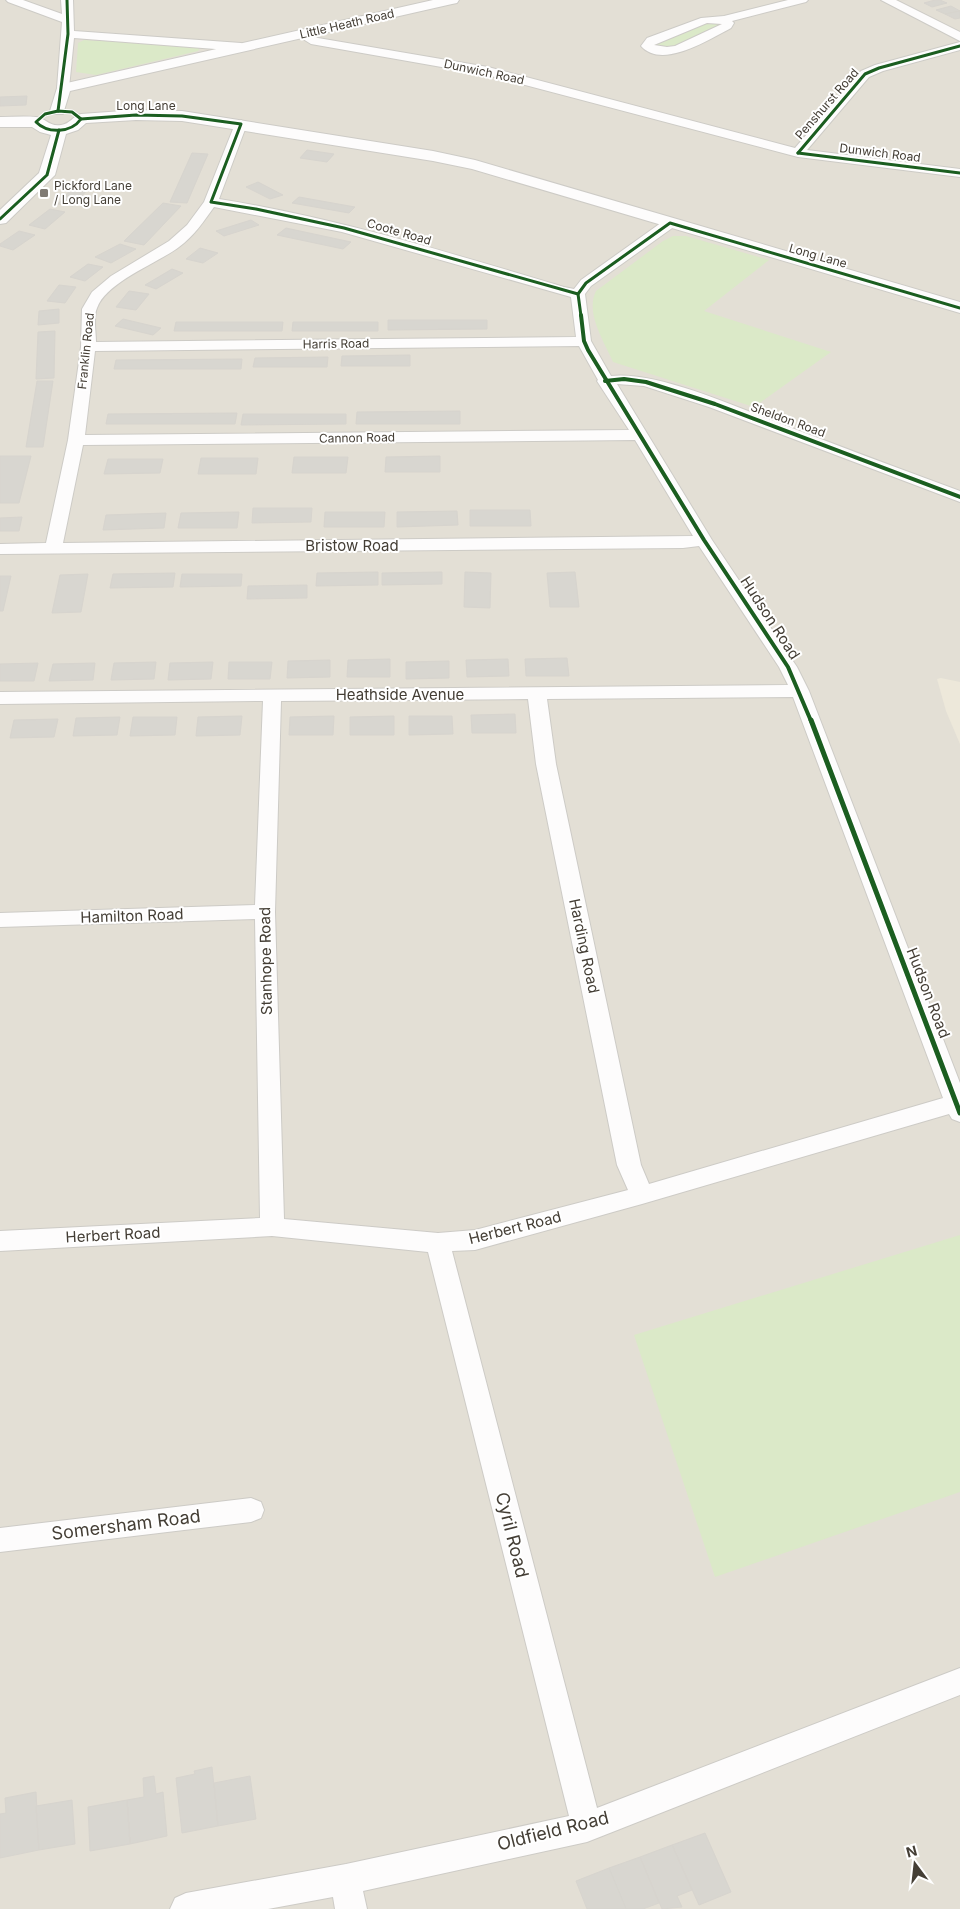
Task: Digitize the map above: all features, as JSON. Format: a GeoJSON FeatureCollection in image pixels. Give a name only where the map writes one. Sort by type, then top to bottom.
{"type":"FeatureCollection","features":[{"type":"Feature","properties":{"kind":"street"},"geometry":{"type":"LineString","coordinates":[[12,0],[67,20]]}},
{"type":"Feature","properties":{"kind":"street"},"geometry":{"type":"LineString","coordinates":[[36,122],[42,115],[58,111],[68,34],[67,0]]}},
{"type":"Feature","properties":{"kind":"street","name":"Little Heath Road"},"geometry":{"type":"LineString","coordinates":[[62,88],[452,0]]}},
{"type":"Feature","properties":{"kind":"street"},"geometry":{"type":"LineString","coordinates":[[724,20],[728,22],[727,26],[679,49],[662,51],[648,46],[651,41],[705,20],[724,20],[802,0]]}},
{"type":"Feature","properties":{"kind":"street"},"geometry":{"type":"LineString","coordinates":[[887,0],[960,37]]}},
{"type":"Feature","properties":{"kind":"street","name":"Little Heath Road"},"geometry":{"type":"LineString","coordinates":[[68,34],[241,47]]}},
{"type":"Feature","properties":{"kind":"street","name":"Dunwich Road"},"geometry":{"type":"LineString","coordinates":[[301,34],[315,41],[488,71],[798,153],[960,173]]}},
{"type":"Feature","properties":{"kind":"street","name":"Penshurst Road"},"geometry":{"type":"LineString","coordinates":[[798,153],[865,74],[879,68],[960,46]]}},
{"type":"Feature","properties":{"kind":"street","name":"Long Lane"},"geometry":{"type":"LineString","coordinates":[[58,111],[74,113],[81,119],[136,115],[182,116],[433,156],[475,165],[960,308]]}},
{"type":"Feature","properties":{"kind":"street","name":"Long Lane"},"geometry":{"type":"LineString","coordinates":[[59,130],[75,126],[81,119]]}},
{"type":"Feature","properties":{"kind":"street"},"geometry":{"type":"LineString","coordinates":[[0,122],[36,122],[43,128],[59,130],[47,175],[0,219]]}},
{"type":"Feature","properties":{"kind":"street","name":"Franklin Road"},"geometry":{"type":"LineString","coordinates":[[54,548],[76,440],[88,346],[89,310],[98,295],[116,279],[174,244],[192,228],[211,202],[241,124]]}},
{"type":"Feature","properties":{"kind":"street","name":"Coote Road"},"geometry":{"type":"LineString","coordinates":[[211,202],[296,217],[374,234],[562,291],[578,294]]}},
{"type":"Feature","properties":{"kind":"street"},"geometry":{"type":"LineString","coordinates":[[578,294],[586,283],[670,223]]}},
{"type":"Feature","properties":{"kind":"street","name":"Hudson Road"},"geometry":{"type":"LineString","coordinates":[[578,294],[584,341],[605,381],[704,540],[788,667],[800,691],[958,1108]]}},
{"type":"Feature","properties":{"kind":"street","name":"Harris Road"},"geometry":{"type":"LineString","coordinates":[[88,346],[584,341]]}},
{"type":"Feature","properties":{"kind":"street","name":"Sheldon Road"},"geometry":{"type":"LineString","coordinates":[[605,381],[624,379],[646,382],[715,404],[960,497]]}},
{"type":"Feature","properties":{"kind":"street","name":"Cannon Road"},"geometry":{"type":"LineString","coordinates":[[76,440],[639,435]]}},
{"type":"Feature","properties":{"kind":"street","name":"Bristow Road"},"geometry":{"type":"LineString","coordinates":[[0,549],[682,543],[704,540]]}},
{"type":"Feature","properties":{"kind":"street","name":"Heathside Avenue"},"geometry":{"type":"LineString","coordinates":[[0,698],[800,691]]}},
{"type":"Feature","properties":{"kind":"street","name":"Harding Road"},"geometry":{"type":"LineString","coordinates":[[537,694],[546,764],[625,1146],[629,1165],[642,1195]]}},
{"type":"Feature","properties":{"kind":"street","name":"Stanhope Road"},"geometry":{"type":"LineString","coordinates":[[272,696],[265,912],[272,1227]]}},
{"type":"Feature","properties":{"kind":"street","name":"Hamilton Road"},"geometry":{"type":"LineString","coordinates":[[0,920],[265,912]]}},
{"type":"Feature","properties":{"kind":"street","name":"Herbert Road"},"geometry":{"type":"LineString","coordinates":[[0,1241],[272,1227],[438,1243],[475,1240],[958,1108]]}},
{"type":"Feature","properties":{"kind":"street","name":"Cyril Road"},"geometry":{"type":"LineString","coordinates":[[438,1243],[587,1827]]}},
{"type":"Feature","properties":{"kind":"street","name":"Somersham Road"},"geometry":{"type":"LineString","coordinates":[[0,1540],[251,1510]]}},
{"type":"Feature","properties":{"kind":"street","name":"Oldfield Road"},"geometry":{"type":"LineString","coordinates":[[186,1909],[346,1879],[587,1827],[960,1680]]}},
{"type":"Feature","properties":{"kind":"street"},"geometry":{"type":"LineString","coordinates":[[346,1879],[351,1909]]}},
{"type":"Feature","properties":{"kind":"shaded area"},"geometry":{"type":"Polygon","coordinates":[[[0,0],[960,0],[960,1909],[0,1909],[0,0]]]}},
{"type":"Feature","properties":{"kind":"shaded area"},"geometry":{"type":"Polygon","coordinates":[[[941,678],[960,682],[960,744],[946,711],[937,679],[941,678]]]}},
{"type":"Feature","properties":{"kind":"green space"},"geometry":{"type":"Polygon","coordinates":[[[710,21],[724,24],[674,48],[656,46],[657,42],[710,21]]]}},
{"type":"Feature","properties":{"kind":"green space"},"geometry":{"type":"Polygon","coordinates":[[[84,40],[195,46],[200,48],[198,51],[96,75],[76,72],[78,43],[84,40]]]}},
{"type":"Feature","properties":{"kind":"green space"},"geometry":{"type":"Polygon","coordinates":[[[673,236],[686,236],[769,260],[704,311],[831,352],[754,407],[613,362],[594,318],[593,300],[596,291],[663,241],[673,236]]]}},
{"type":"Feature","properties":{"kind":"green space"},"geometry":{"type":"Polygon","coordinates":[[[960,1235],[960,1492],[715,1577],[634,1335],[960,1235]]]}},
{"type":"Feature","properties":{"kind":"building"},"geometry":{"type":"Polygon","coordinates":[[[935,0],[947,3],[932,7],[924,3],[935,0]]]}},
{"type":"Feature","properties":{"kind":"building"},"geometry":{"type":"Polygon","coordinates":[[[951,6],[960,11],[945,14],[936,10],[951,6]]]}},
{"type":"Feature","properties":{"kind":"building"},"geometry":{"type":"Polygon","coordinates":[[[960,11],[960,18],[955,19],[945,14],[960,11]]]}},
{"type":"Feature","properties":{"kind":"building"},"geometry":{"type":"Polygon","coordinates":[[[27,96],[26,105],[0,106],[0,97],[27,96]]]}},
{"type":"Feature","properties":{"kind":"building"},"geometry":{"type":"Polygon","coordinates":[[[307,150],[334,154],[327,162],[300,158],[307,150]]]}},
{"type":"Feature","properties":{"kind":"building"},"geometry":{"type":"Polygon","coordinates":[[[192,153],[208,154],[187,203],[170,202],[192,153]]]}},
{"type":"Feature","properties":{"kind":"building"},"geometry":{"type":"Polygon","coordinates":[[[258,182],[283,195],[270,199],[246,187],[258,182]]]}},
{"type":"Feature","properties":{"kind":"building"},"geometry":{"type":"Polygon","coordinates":[[[73,187],[88,189],[73,206],[58,204],[73,187]]]}},
{"type":"Feature","properties":{"kind":"building"},"geometry":{"type":"Polygon","coordinates":[[[299,197],[355,207],[349,213],[292,203],[299,197]]]}},
{"type":"Feature","properties":{"kind":"building"},"geometry":{"type":"Polygon","coordinates":[[[163,203],[181,206],[144,245],[124,241],[163,203]]]}},
{"type":"Feature","properties":{"kind":"building"},"geometry":{"type":"Polygon","coordinates":[[[50,209],[65,212],[45,229],[29,225],[50,209]]]}},
{"type":"Feature","properties":{"kind":"building"},"geometry":{"type":"Polygon","coordinates":[[[251,220],[259,225],[224,236],[216,231],[251,220]]]}},
{"type":"Feature","properties":{"kind":"building"},"geometry":{"type":"Polygon","coordinates":[[[286,228],[351,242],[343,249],[277,235],[286,228]]]}},
{"type":"Feature","properties":{"kind":"building"},"geometry":{"type":"Polygon","coordinates":[[[19,231],[35,235],[13,250],[0,246],[0,244],[19,231]]]}},
{"type":"Feature","properties":{"kind":"building"},"geometry":{"type":"Polygon","coordinates":[[[120,244],[136,249],[111,263],[95,257],[120,244]]]}},
{"type":"Feature","properties":{"kind":"building"},"geometry":{"type":"Polygon","coordinates":[[[200,248],[218,253],[203,263],[186,259],[200,248]]]}},
{"type":"Feature","properties":{"kind":"building"},"geometry":{"type":"Polygon","coordinates":[[[88,264],[103,267],[85,281],[70,277],[88,264]]]}},
{"type":"Feature","properties":{"kind":"building"},"geometry":{"type":"Polygon","coordinates":[[[172,269],[183,273],[156,289],[145,285],[172,269]]]}},
{"type":"Feature","properties":{"kind":"building"},"geometry":{"type":"Polygon","coordinates":[[[59,285],[76,287],[65,303],[47,301],[59,285]]]}},
{"type":"Feature","properties":{"kind":"building"},"geometry":{"type":"Polygon","coordinates":[[[129,291],[149,294],[136,310],[116,307],[129,291]]]}},
{"type":"Feature","properties":{"kind":"building"},"geometry":{"type":"Polygon","coordinates":[[[59,309],[59,323],[38,325],[39,311],[59,309]]]}},
{"type":"Feature","properties":{"kind":"building"},"geometry":{"type":"Polygon","coordinates":[[[123,319],[161,328],[153,335],[115,326],[123,319]]]}},
{"type":"Feature","properties":{"kind":"building"},"geometry":{"type":"Polygon","coordinates":[[[388,320],[487,320],[487,329],[388,330],[388,320]]]}},
{"type":"Feature","properties":{"kind":"building"},"geometry":{"type":"Polygon","coordinates":[[[176,322],[283,322],[282,331],[174,331],[176,322]]]}},
{"type":"Feature","properties":{"kind":"building"},"geometry":{"type":"Polygon","coordinates":[[[293,322],[378,322],[378,331],[292,331],[293,322]]]}},
{"type":"Feature","properties":{"kind":"building"},"geometry":{"type":"Polygon","coordinates":[[[55,331],[54,378],[36,379],[38,332],[55,331]]]}},
{"type":"Feature","properties":{"kind":"building"},"geometry":{"type":"Polygon","coordinates":[[[410,355],[410,366],[341,366],[342,356],[410,355]]]}},
{"type":"Feature","properties":{"kind":"building"},"geometry":{"type":"Polygon","coordinates":[[[328,357],[327,367],[253,367],[255,358],[328,357]]]}},
{"type":"Feature","properties":{"kind":"building"},"geometry":{"type":"Polygon","coordinates":[[[242,359],[241,369],[114,369],[116,360],[242,359]]]}},
{"type":"Feature","properties":{"kind":"building"},"geometry":{"type":"Polygon","coordinates":[[[37,381],[53,381],[43,447],[26,447],[37,381]]]}},
{"type":"Feature","properties":{"kind":"building"},"geometry":{"type":"Polygon","coordinates":[[[460,411],[460,424],[356,424],[357,412],[460,411]]]}},
{"type":"Feature","properties":{"kind":"building"},"geometry":{"type":"Polygon","coordinates":[[[237,413],[235,424],[106,424],[108,414],[237,413]]]}},
{"type":"Feature","properties":{"kind":"building"},"geometry":{"type":"Polygon","coordinates":[[[243,414],[346,414],[346,424],[241,425],[243,414]]]}},
{"type":"Feature","properties":{"kind":"building"},"geometry":{"type":"Polygon","coordinates":[[[0,456],[31,456],[19,503],[0,503],[0,456]]]}},
{"type":"Feature","properties":{"kind":"building"},"geometry":{"type":"Polygon","coordinates":[[[440,456],[440,472],[385,472],[386,457],[440,456]]]}},
{"type":"Feature","properties":{"kind":"building"},"geometry":{"type":"Polygon","coordinates":[[[294,457],[348,457],[346,473],[292,473],[294,457]]]}},
{"type":"Feature","properties":{"kind":"building"},"geometry":{"type":"Polygon","coordinates":[[[201,458],[258,458],[256,474],[198,474],[201,458]]]}},
{"type":"Feature","properties":{"kind":"building"},"geometry":{"type":"Polygon","coordinates":[[[108,459],[163,459],[160,473],[104,474],[108,459]]]}},
{"type":"Feature","properties":{"kind":"building"},"geometry":{"type":"Polygon","coordinates":[[[253,508],[312,508],[311,522],[252,523],[253,508]]]}},
{"type":"Feature","properties":{"kind":"building"},"geometry":{"type":"Polygon","coordinates":[[[470,510],[530,510],[531,526],[470,526],[470,510]]]}},
{"type":"Feature","properties":{"kind":"building"},"geometry":{"type":"Polygon","coordinates":[[[457,511],[458,525],[397,527],[397,512],[457,511]]]}},
{"type":"Feature","properties":{"kind":"building"},"geometry":{"type":"Polygon","coordinates":[[[239,512],[237,528],[178,528],[181,513],[239,512]]]}},
{"type":"Feature","properties":{"kind":"building"},"geometry":{"type":"Polygon","coordinates":[[[325,512],[385,512],[384,527],[324,527],[325,512]]]}},
{"type":"Feature","properties":{"kind":"building"},"geometry":{"type":"Polygon","coordinates":[[[166,513],[164,528],[103,530],[106,515],[166,513]]]}},
{"type":"Feature","properties":{"kind":"building"},"geometry":{"type":"Polygon","coordinates":[[[22,517],[19,531],[0,531],[0,518],[22,517]]]}},
{"type":"Feature","properties":{"kind":"building"},"geometry":{"type":"Polygon","coordinates":[[[378,572],[378,585],[316,586],[317,573],[378,572]]]}},
{"type":"Feature","properties":{"kind":"building"},"geometry":{"type":"Polygon","coordinates":[[[442,572],[442,584],[382,585],[382,573],[442,572]]]}},
{"type":"Feature","properties":{"kind":"building"},"geometry":{"type":"Polygon","coordinates":[[[465,572],[491,573],[490,608],[464,607],[465,572]]]}},
{"type":"Feature","properties":{"kind":"building"},"geometry":{"type":"Polygon","coordinates":[[[575,572],[579,607],[550,607],[547,573],[575,572]]]}},
{"type":"Feature","properties":{"kind":"building"},"geometry":{"type":"Polygon","coordinates":[[[175,573],[173,587],[110,588],[113,574],[175,573]]]}},
{"type":"Feature","properties":{"kind":"building"},"geometry":{"type":"Polygon","coordinates":[[[88,574],[81,612],[52,613],[60,575],[88,574]]]}},
{"type":"Feature","properties":{"kind":"building"},"geometry":{"type":"Polygon","coordinates":[[[182,574],[242,574],[241,586],[180,587],[182,574]]]}},
{"type":"Feature","properties":{"kind":"building"},"geometry":{"type":"Polygon","coordinates":[[[0,576],[11,576],[3,611],[0,611],[0,576]]]}},
{"type":"Feature","properties":{"kind":"building"},"geometry":{"type":"Polygon","coordinates":[[[307,585],[307,598],[247,599],[248,586],[307,585]]]}},
{"type":"Feature","properties":{"kind":"building"},"geometry":{"type":"Polygon","coordinates":[[[567,658],[569,676],[526,676],[525,659],[567,658]]]}},
{"type":"Feature","properties":{"kind":"building"},"geometry":{"type":"Polygon","coordinates":[[[390,659],[390,677],[347,677],[348,660],[390,659]]]}},
{"type":"Feature","properties":{"kind":"building"},"geometry":{"type":"Polygon","coordinates":[[[508,659],[509,676],[467,677],[466,660],[508,659]]]}},
{"type":"Feature","properties":{"kind":"building"},"geometry":{"type":"Polygon","coordinates":[[[330,660],[330,677],[287,678],[288,661],[330,660]]]}},
{"type":"Feature","properties":{"kind":"building"},"geometry":{"type":"Polygon","coordinates":[[[449,661],[449,678],[406,679],[406,662],[449,661]]]}},
{"type":"Feature","properties":{"kind":"building"},"geometry":{"type":"Polygon","coordinates":[[[156,662],[154,679],[111,680],[114,663],[156,662]]]}},
{"type":"Feature","properties":{"kind":"building"},"geometry":{"type":"Polygon","coordinates":[[[213,662],[211,679],[168,680],[170,663],[213,662]]]}},
{"type":"Feature","properties":{"kind":"building"},"geometry":{"type":"Polygon","coordinates":[[[229,662],[272,662],[270,679],[228,679],[229,662]]]}},
{"type":"Feature","properties":{"kind":"building"},"geometry":{"type":"Polygon","coordinates":[[[38,663],[34,681],[0,681],[0,664],[38,663]]]}},
{"type":"Feature","properties":{"kind":"building"},"geometry":{"type":"Polygon","coordinates":[[[95,663],[93,680],[49,681],[53,664],[95,663]]]}},
{"type":"Feature","properties":{"kind":"building"},"geometry":{"type":"Polygon","coordinates":[[[515,714],[516,733],[472,733],[471,715],[515,714]]]}},
{"type":"Feature","properties":{"kind":"building"},"geometry":{"type":"Polygon","coordinates":[[[242,716],[240,735],[196,736],[198,717],[242,716]]]}},
{"type":"Feature","properties":{"kind":"building"},"geometry":{"type":"Polygon","coordinates":[[[334,716],[333,735],[289,735],[290,717],[334,716]]]}},
{"type":"Feature","properties":{"kind":"building"},"geometry":{"type":"Polygon","coordinates":[[[394,716],[394,735],[350,735],[350,717],[394,716]]]}},
{"type":"Feature","properties":{"kind":"building"},"geometry":{"type":"Polygon","coordinates":[[[409,716],[452,716],[453,734],[409,735],[409,716]]]}},
{"type":"Feature","properties":{"kind":"building"},"geometry":{"type":"Polygon","coordinates":[[[120,717],[117,735],[73,736],[76,718],[120,717]]]}},
{"type":"Feature","properties":{"kind":"building"},"geometry":{"type":"Polygon","coordinates":[[[133,717],[177,717],[175,735],[130,736],[133,717]]]}},
{"type":"Feature","properties":{"kind":"building"},"geometry":{"type":"Polygon","coordinates":[[[58,719],[54,737],[10,738],[14,720],[58,719]]]}},
{"type":"Feature","properties":{"kind":"building"},"geometry":{"type":"Polygon","coordinates":[[[212,1767],[218,1826],[182,1833],[176,1778],[195,1774],[194,1771],[212,1767]]]}},
{"type":"Feature","properties":{"kind":"building"},"geometry":{"type":"Polygon","coordinates":[[[154,1776],[156,1794],[163,1792],[167,1836],[130,1844],[127,1800],[144,1797],[143,1778],[154,1776]]]}},
{"type":"Feature","properties":{"kind":"building"},"geometry":{"type":"Polygon","coordinates":[[[250,1776],[256,1819],[218,1826],[214,1783],[250,1776]]]}},
{"type":"Feature","properties":{"kind":"building"},"geometry":{"type":"Polygon","coordinates":[[[36,1792],[39,1850],[0,1858],[0,1814],[6,1813],[5,1798],[36,1792]]]}},
{"type":"Feature","properties":{"kind":"building"},"geometry":{"type":"Polygon","coordinates":[[[72,1800],[75,1844],[39,1850],[36,1806],[72,1800]]]}},
{"type":"Feature","properties":{"kind":"building"},"geometry":{"type":"Polygon","coordinates":[[[127,1800],[130,1844],[90,1851],[88,1807],[127,1800]]]}},
{"type":"Feature","properties":{"kind":"building"},"geometry":{"type":"Polygon","coordinates":[[[705,1833],[731,1892],[699,1905],[672,1845],[705,1833]]]}},
{"type":"Feature","properties":{"kind":"building"},"geometry":{"type":"Polygon","coordinates":[[[672,1845],[692,1890],[677,1896],[682,1907],[662,1909],[640,1857],[672,1845]]]}},
{"type":"Feature","properties":{"kind":"building"},"geometry":{"type":"Polygon","coordinates":[[[640,1857],[659,1903],[643,1909],[626,1909],[609,1868],[640,1857]]]}},
{"type":"Feature","properties":{"kind":"building"},"geometry":{"type":"Polygon","coordinates":[[[609,1868],[626,1909],[587,1909],[576,1881],[609,1868]]]}},
{"type":"Feature","properties":{"kind":"cycle path"},"geometry":{"type":"LineString","coordinates":[[58,111],[68,34],[67,0]]}},
{"type":"Feature","properties":{"kind":"cycle path"},"geometry":{"type":"LineString","coordinates":[[798,153],[865,74],[879,68],[960,46]]}},
{"type":"Feature","properties":{"kind":"cycle path"},"geometry":{"type":"LineString","coordinates":[[81,119],[72,112],[58,111],[45,114],[36,122],[46,129],[59,130],[73,127],[81,119],[136,115],[182,116],[241,124],[211,202],[256,209],[344,228],[578,294]]}},
{"type":"Feature","properties":{"kind":"cycle path"},"geometry":{"type":"LineString","coordinates":[[0,219],[47,175],[59,130]]}},
{"type":"Feature","properties":{"kind":"cycle path"},"geometry":{"type":"LineString","coordinates":[[798,153],[960,173]]}},
{"type":"Feature","properties":{"kind":"cycle path"},"geometry":{"type":"LineString","coordinates":[[960,308],[670,223],[586,283],[578,294],[584,341],[588,350],[704,540],[788,667],[800,691],[960,1113]]}},
{"type":"Feature","properties":{"kind":"cycle path"},"geometry":{"type":"LineString","coordinates":[[605,381],[624,379],[646,382],[715,404],[960,497]]}},
{"type":"Feature","properties":{"kind":"place","name":"Pickford Lane / Long Lane"},"geometry":{"type":"Point","coordinates":[44,193]}}]}
